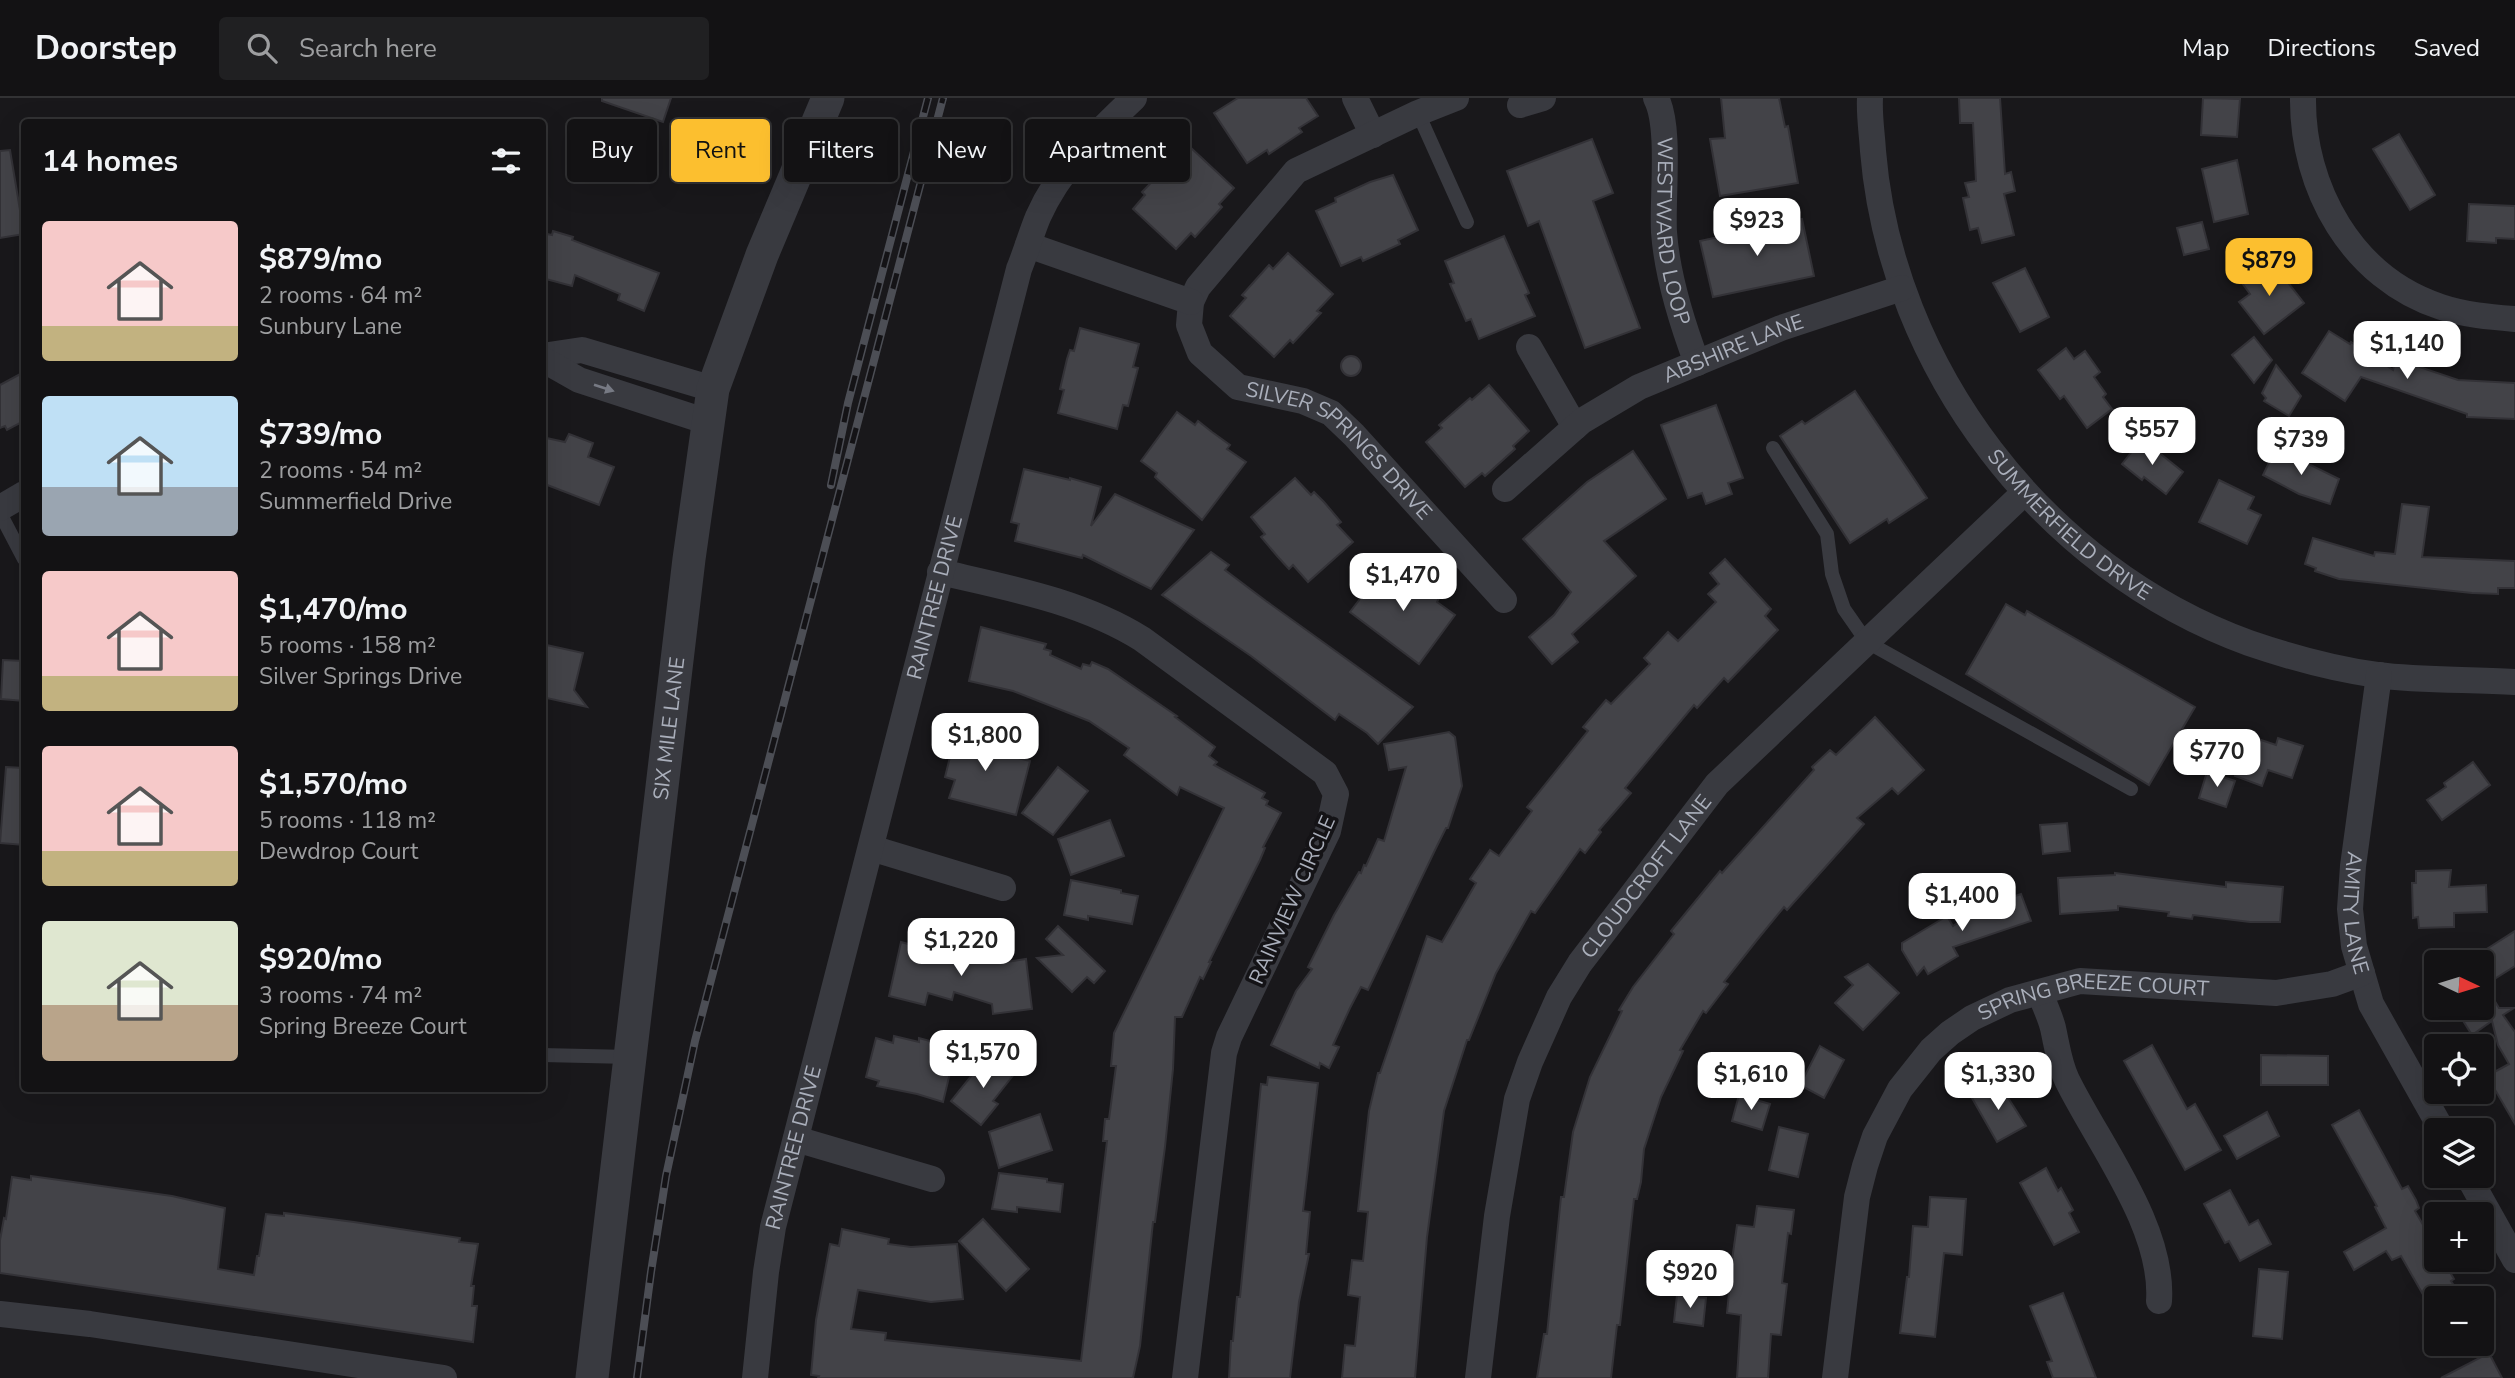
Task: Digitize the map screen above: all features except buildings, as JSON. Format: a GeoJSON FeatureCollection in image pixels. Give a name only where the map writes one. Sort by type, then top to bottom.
{"type":"FeatureCollection","features":[{"type":"Feature","properties":{"kind":"street","name":"SIX MILE LANE"},"geometry":{"type":"LineString","coordinates":[[592,1378],[687,573],[713,389],[762,255],[828,98]]}},
{"type":"Feature","properties":{"kind":"street","name":"RAINTREE DRIVE"},"geometry":{"type":"LineString","coordinates":[[755,1378],[771,1239],[1019,269],[1039,216],[1071,162],[1134,98]]}},
{"type":"Feature","properties":{"kind":"street"},"geometry":{"type":"LineString","coordinates":[[1355,98],[1373,135]]}},
{"type":"Feature","properties":{"kind":"street"},"geometry":{"type":"LineString","coordinates":[[1028,244],[1191,302],[1198,287],[1296,172],[1418,113],[1456,98]]}},
{"type":"Feature","properties":{"kind":"street","name":"WESTWARD LOOP"},"geometry":{"type":"LineString","coordinates":[[1656,98],[1663,128],[1664,233],[1667,255],[1685,330],[1697,363]]}},
{"type":"Feature","properties":{"kind":"street","name":"SUMMERFIELD DRIVE"},"geometry":{"type":"LineString","coordinates":[[1870,98],[1876,189],[1902,288],[1937,367],[1959,404],[1987,446],[2052,520],[2088,551],[2140,588],[2194,619],[2248,642],[2288,655],[2379,675],[2515,682]]}},
{"type":"Feature","properties":{"kind":"street"},"geometry":{"type":"LineString","coordinates":[[2303,98],[2306,147],[2321,195],[2344,234],[2368,262],[2390,280],[2439,306],[2485,317],[2515,319]]}},
{"type":"Feature","properties":{"kind":"street","name":"ABSHIRE LANE"},"geometry":{"type":"LineString","coordinates":[[1505,489],[1590,414],[1639,387],[1781,328],[1902,288]]}},
{"type":"Feature","properties":{"kind":"street","name":"SILVER SPRINGS DRIVE"},"geometry":{"type":"LineString","coordinates":[[1191,302],[1189,326],[1200,353],[1238,387],[1303,401],[1331,413],[1504,600]]}},
{"type":"Feature","properties":{"kind":"street"},"geometry":{"type":"LineString","coordinates":[[1529,347],[1575,427]]}},
{"type":"Feature","properties":{"kind":"street"},"geometry":{"type":"LineString","coordinates":[[546,357],[582,350],[713,389]]}},
{"type":"Feature","properties":{"kind":"street"},"geometry":{"type":"LineString","coordinates":[[546,360],[579,380],[708,422]]}},
{"type":"Feature","properties":{"kind":"street","name":"CLOUDCROFT LANE"},"geometry":{"type":"LineString","coordinates":[[1478,1378],[1497,1216],[1517,1099],[1559,997],[1580,963],[1717,784],[2025,492]]}},
{"type":"Feature","properties":{"kind":"street"},"geometry":{"type":"LineString","coordinates":[[0,508],[21,496]]}},
{"type":"Feature","properties":{"kind":"street","name":"RAINVIEW CIRCLE"},"geometry":{"type":"LineString","coordinates":[[940,572],[1070,604],[1118,624],[1318,767],[1325,773],[1336,794],[1328,831],[1229,1037],[1224,1053],[1185,1378]]}},
{"type":"Feature","properties":{"kind":"street","name":"AMITY LANE"},"geometry":{"type":"LineString","coordinates":[[2379,675],[2353,866],[2350,909],[2354,946],[2371,1003],[2435,1118]]}},
{"type":"Feature","properties":{"kind":"street"},"geometry":{"type":"LineString","coordinates":[[871,848],[1003,888]]}},
{"type":"Feature","properties":{"kind":"street","name":"SPRING BREEZE COURT"},"geometry":{"type":"LineString","coordinates":[[1835,1378],[1857,1197],[1865,1166],[1884,1117],[1899,1089],[1917,1066],[1950,1033],[1972,1018],[2010,1000],[2080,981],[2276,993],[2332,984],[2362,974]]}},
{"type":"Feature","properties":{"kind":"street"},"geometry":{"type":"LineString","coordinates":[[2040,993],[2066,1077],[2145,1223],[2154,1255],[2159,1301]]}},
{"type":"Feature","properties":{"kind":"street"},"geometry":{"type":"LineString","coordinates":[[796,1139],[932,1178]]}},
{"type":"Feature","properties":{"kind":"street"},"geometry":{"type":"LineString","coordinates":[[2475,1188],[2515,1260]]}},
{"type":"Feature","properties":{"kind":"street"},"geometry":{"type":"LineString","coordinates":[[0,1314],[103,1326],[444,1378]]}},
{"type":"Feature","properties":{"kind":"lane"},"geometry":{"type":"LineString","coordinates":[[1418,113],[1467,222]]}},
{"type":"Feature","properties":{"kind":"lane"},"geometry":{"type":"LineString","coordinates":[[1773,448],[1827,534],[1832,574],[1844,609],[1867,642],[2131,789]]}},
{"type":"Feature","properties":{"kind":"lane"},"geometry":{"type":"LineString","coordinates":[[0,513],[21,553]]}},
{"type":"Feature","properties":{"kind":"lane"},"geometry":{"type":"LineString","coordinates":[[546,1055],[630,1057]]}},
{"type":"Feature","properties":{"kind":"railway"},"geometry":{"type":"LineString","coordinates":[[831,485],[848,403],[928,98]]}},
{"type":"Feature","properties":{"kind":"railway"},"geometry":{"type":"LineString","coordinates":[[637,1378],[666,1176],[695,1041],[943,98]]}}]}
